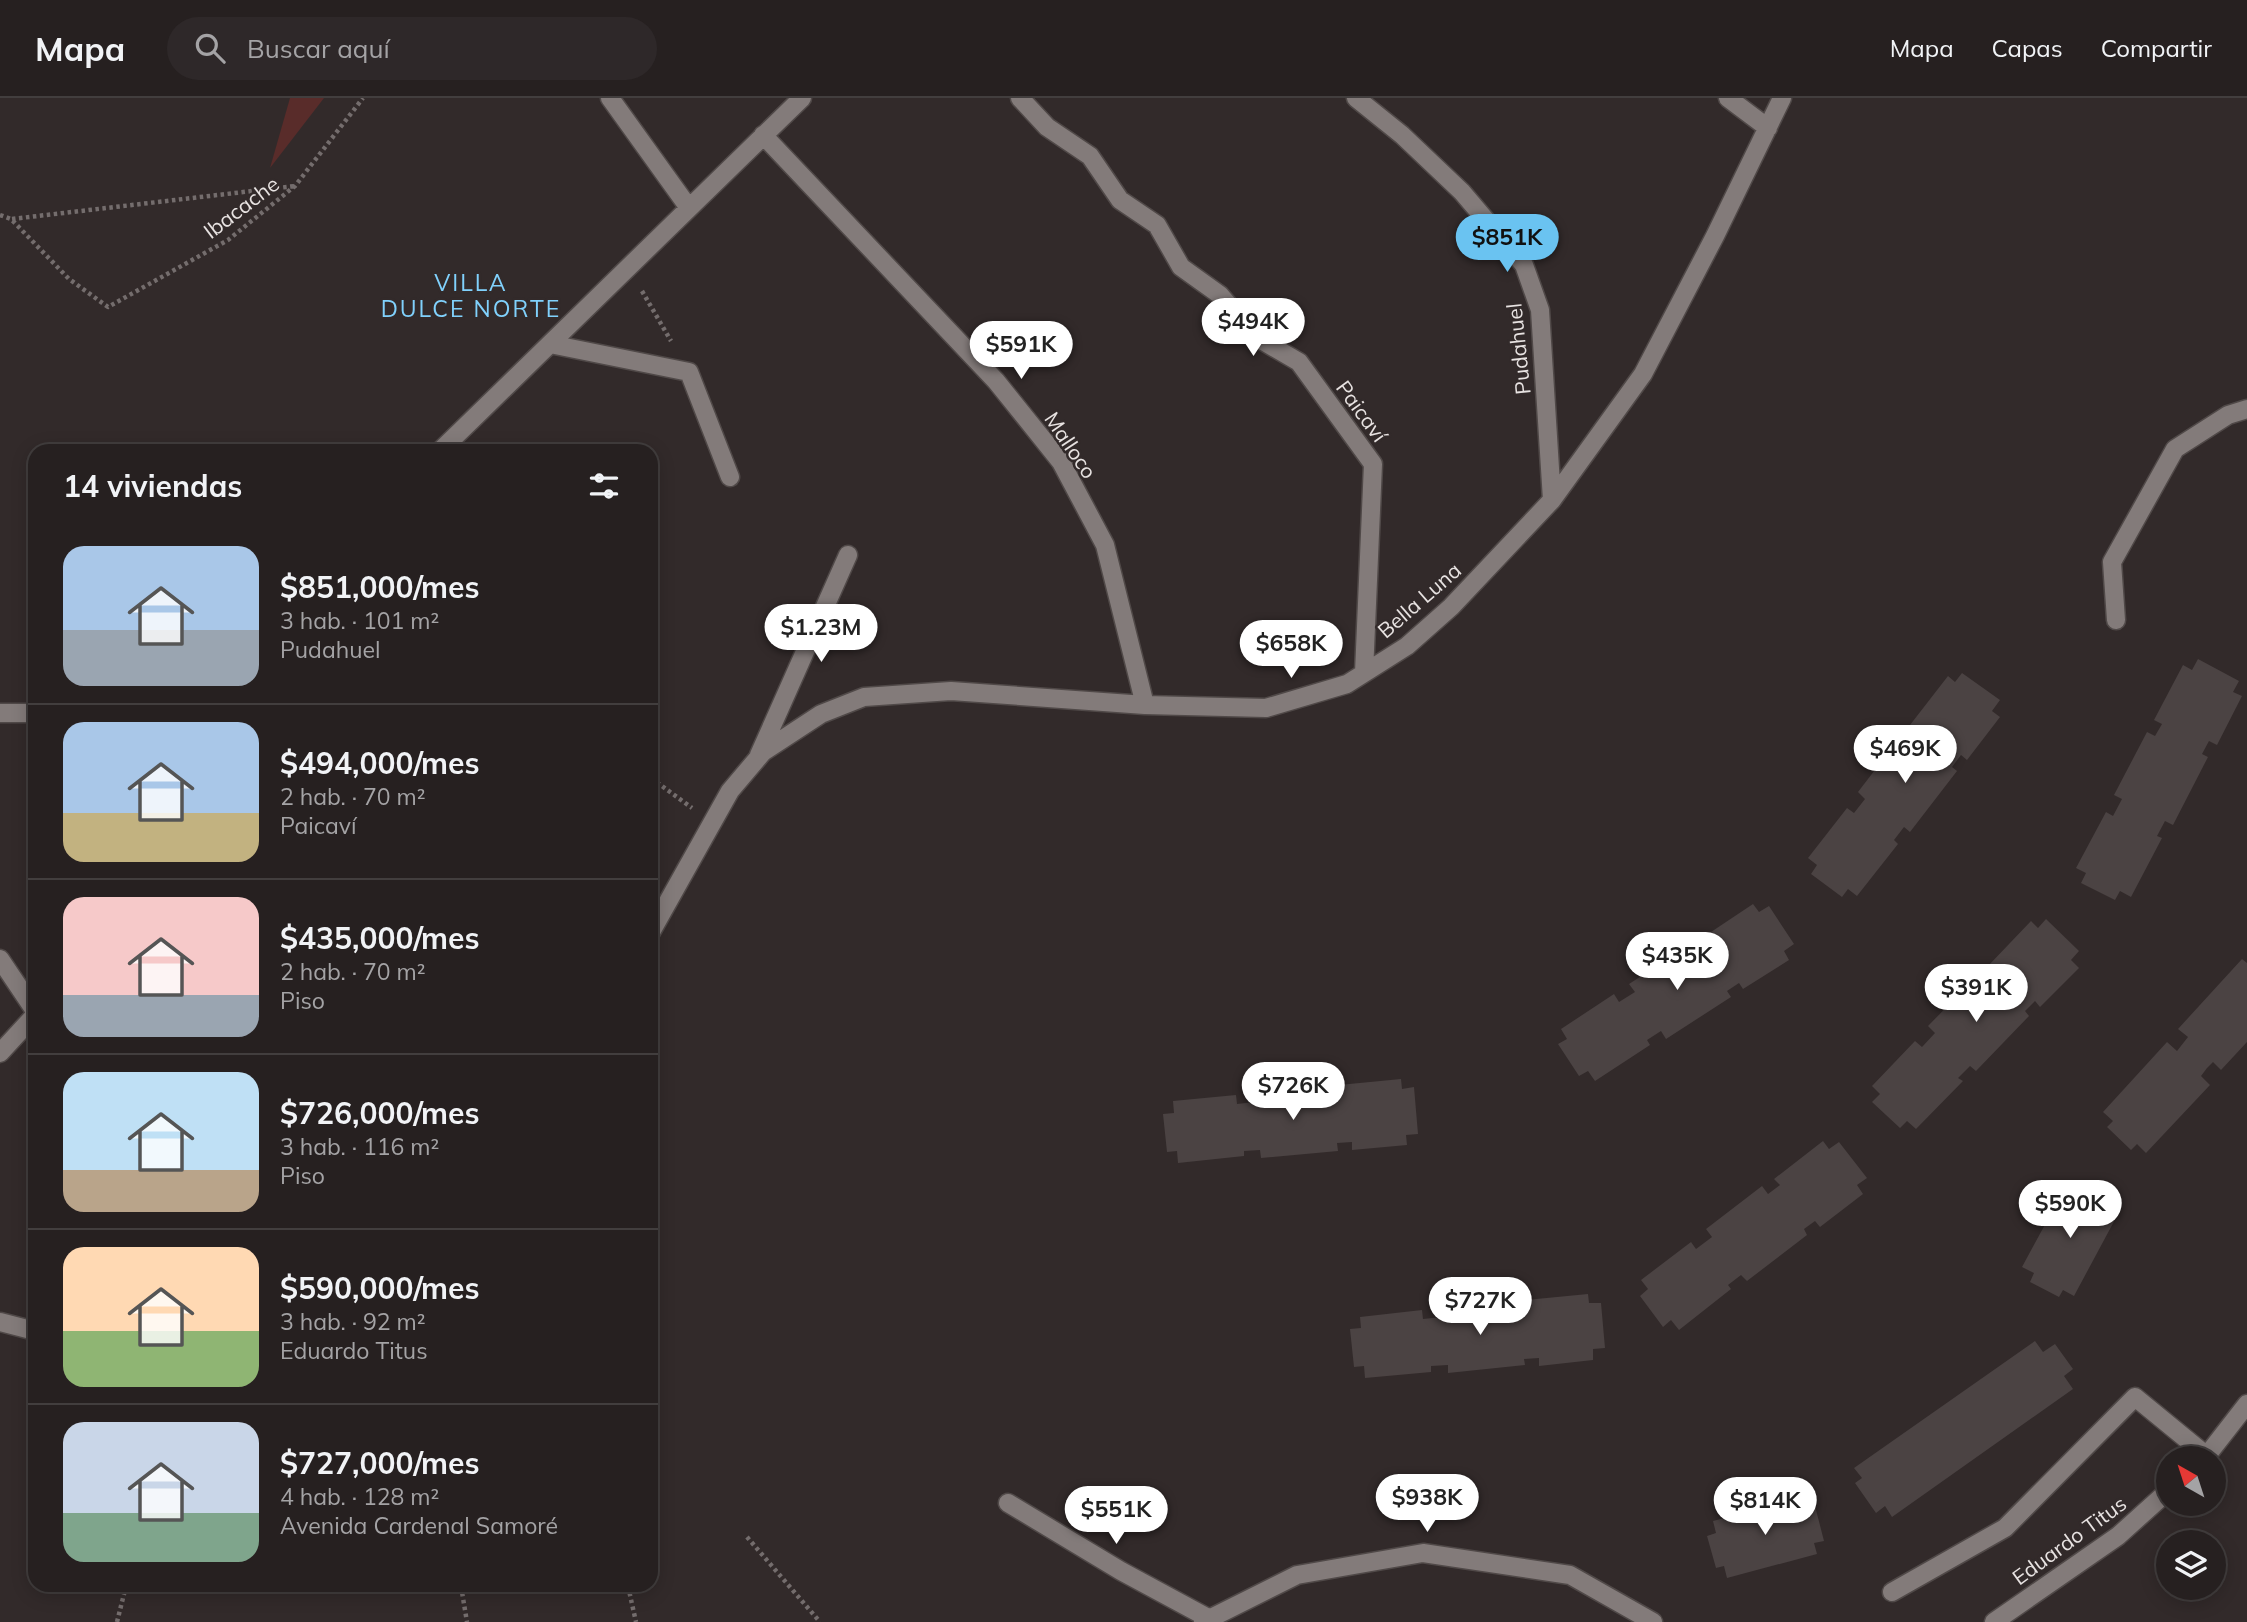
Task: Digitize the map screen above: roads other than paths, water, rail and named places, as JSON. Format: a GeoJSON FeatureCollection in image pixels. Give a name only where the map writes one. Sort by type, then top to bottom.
{"type":"FeatureCollection","features":[{"type":"Feature","properties":{"kind":"street"},"geometry":{"type":"LineString","coordinates":[[610,98],[689,208]]}},
{"type":"Feature","properties":{"kind":"street"},"geometry":{"type":"LineString","coordinates":[[447,444],[802,98]]}},
{"type":"Feature","properties":{"kind":"street","name":"Paicaví"},"geometry":{"type":"LineString","coordinates":[[1020,98],[1047,127],[1090,156],[1120,200],[1157,225],[1181,267],[1220,295],[1256,337],[1298,362],[1373,464],[1364,673]]}},
{"type":"Feature","properties":{"kind":"street","name":"Pudahuel"},"geometry":{"type":"LineString","coordinates":[[1356,98],[1402,135],[1462,192],[1524,265],[1540,310],[1552,500]]}},
{"type":"Feature","properties":{"kind":"street"},"geometry":{"type":"LineString","coordinates":[[1728,98],[1768,128]]}},
{"type":"Feature","properties":{"kind":"street","name":"Bella Luna"},"geometry":{"type":"LineString","coordinates":[[658,920],[730,791],[758,758],[821,714],[864,698],[951,691],[1145,705],[1266,708],[1347,684],[1408,646],[1451,607],[1552,500],[1643,374],[1783,98]]}},
{"type":"Feature","properties":{"kind":"street","name":"Malloco"},"geometry":{"type":"LineString","coordinates":[[763,135],[996,381],[1061,462],[1105,545],[1145,705]]}},
{"type":"Feature","properties":{"kind":"street"},"geometry":{"type":"LineString","coordinates":[[550,344],[689,372],[730,477]]}},
{"type":"Feature","properties":{"kind":"street"},"geometry":{"type":"LineString","coordinates":[[2116,620],[2112,562],[2175,449],[2228,415],[2247,409]]}},
{"type":"Feature","properties":{"kind":"street"},"geometry":{"type":"LineString","coordinates":[[758,758],[848,555]]}},
{"type":"Feature","properties":{"kind":"street"},"geometry":{"type":"LineString","coordinates":[[0,713],[28,713]]}},
{"type":"Feature","properties":{"kind":"street"},"geometry":{"type":"LineString","coordinates":[[0,959],[28,1002]]}},
{"type":"Feature","properties":{"kind":"street"},"geometry":{"type":"LineString","coordinates":[[0,1053],[28,1021]]}},
{"type":"Feature","properties":{"kind":"street"},"geometry":{"type":"LineString","coordinates":[[0,1322],[28,1329]]}},
{"type":"Feature","properties":{"kind":"street"},"geometry":{"type":"LineString","coordinates":[[1892,1592],[2005,1528],[2135,1397],[2193,1446]]}},
{"type":"Feature","properties":{"kind":"street"},"geometry":{"type":"LineString","coordinates":[[2215,1446],[2247,1404]]}},
{"type":"Feature","properties":{"kind":"street","name":"Eduardo Titus"},"geometry":{"type":"LineString","coordinates":[[1994,1622],[2118,1536],[2156,1502]]}},
{"type":"Feature","properties":{"kind":"street"},"geometry":{"type":"LineString","coordinates":[[1008,1503],[1205,1620],[1297,1575],[1423,1553],[1570,1575],[1653,1622]]}},
{"type":"Feature","properties":{"kind":"district","name":"VILLA DULCE NORTE"},"geometry":{"type":"Point","coordinates":[471,295]}}]}
